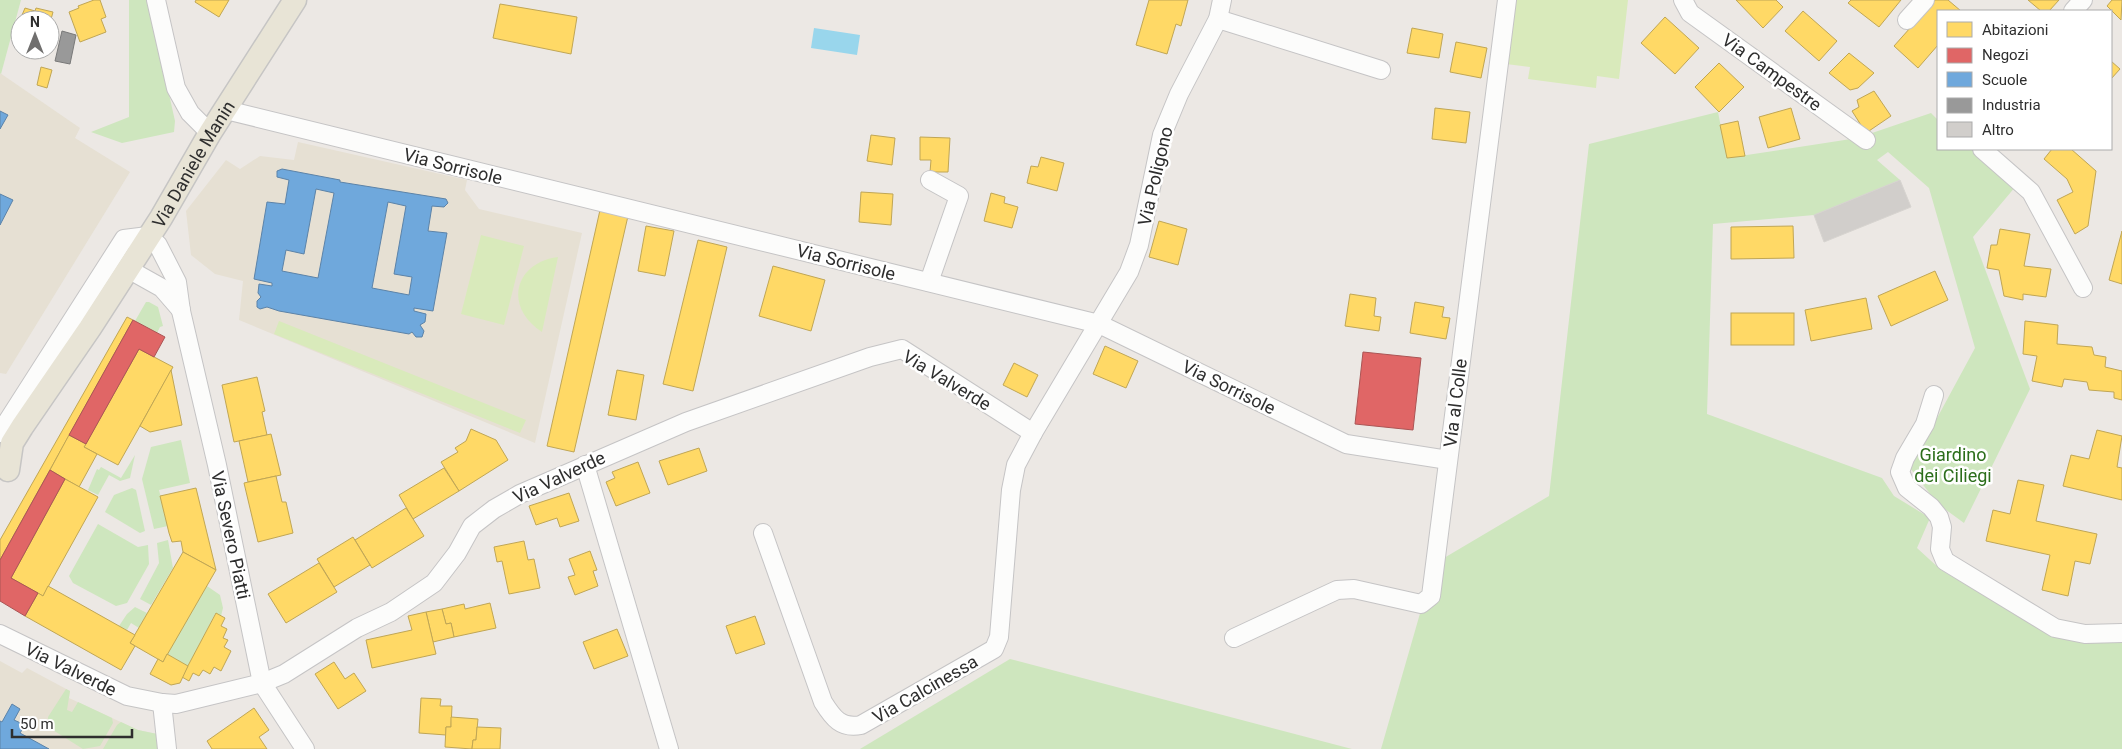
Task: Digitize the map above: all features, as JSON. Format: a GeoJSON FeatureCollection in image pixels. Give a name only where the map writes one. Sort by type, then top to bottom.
{"type":"FeatureCollection","features":[{"type":"Feature","properties":{"kind":"main road","name":"Via Daniele Manin"},"geometry":{"type":"LineString","coordinates":[[4,476],[12,443],[90,328],[161,218],[210,133],[295,0]]}},
{"type":"Feature","properties":{"kind":"street"},"geometry":{"type":"LineString","coordinates":[[156,0],[176,88],[190,113],[210,133]]}},
{"type":"Feature","properties":{"kind":"street","name":"Via Poligono"},"geometry":{"type":"LineString","coordinates":[[1099,324],[1129,272],[1139,245],[1162,135],[1179,94],[1218,19],[1222,0]]}},
{"type":"Feature","properties":{"kind":"street","name":"Via al Colle"},"geometry":{"type":"LineString","coordinates":[[1234,638],[1337,590],[1354,589],[1421,604],[1431,596],[1507,0]]}},
{"type":"Feature","properties":{"kind":"street","name":"Via Campestre"},"geometry":{"type":"LineString","coordinates":[[1683,0],[1690,13],[1866,140]]}},
{"type":"Feature","properties":{"kind":"street"},"geometry":{"type":"LineString","coordinates":[[1907,20],[1925,0]]}},
{"type":"Feature","properties":{"kind":"street"},"geometry":{"type":"LineString","coordinates":[[2074,10],[2083,0]]}},
{"type":"Feature","properties":{"kind":"street"},"geometry":{"type":"LineString","coordinates":[[1218,19],[1381,70]]}},
{"type":"Feature","properties":{"kind":"street","name":"Via Sorrisole"},"geometry":{"type":"LineString","coordinates":[[226,110],[1099,324],[1346,444],[1448,460]]}},
{"type":"Feature","properties":{"kind":"street"},"geometry":{"type":"LineString","coordinates":[[1983,150],[2031,192],[2082,288]]}},
{"type":"Feature","properties":{"kind":"street"},"geometry":{"type":"LineString","coordinates":[[929,282],[959,196],[930,180]]}},
{"type":"Feature","properties":{"kind":"street"},"geometry":{"type":"LineString","coordinates":[[0,433],[124,239],[148,236]]}},
{"type":"Feature","properties":{"kind":"street","name":"Via Severo Piatti"},"geometry":{"type":"LineString","coordinates":[[148,236],[158,245],[177,282],[181,311],[217,465],[262,683],[305,749]]}},
{"type":"Feature","properties":{"kind":"street","name":"Via Severo Piatti"},"geometry":{"type":"LineString","coordinates":[[128,269],[162,288],[181,311]]}},
{"type":"Feature","properties":{"kind":"street"},"geometry":{"type":"LineString","coordinates":[[1033,433],[1099,324]]}},
{"type":"Feature","properties":{"kind":"street","name":"Via Valverde"},"geometry":{"type":"LineString","coordinates":[[0,634],[126,696],[162,703],[176,704],[262,683],[284,674],[357,628],[391,612],[434,583],[458,553],[472,526],[494,509],[520,494],[686,422],[870,357],[902,349],[1033,433]]}},
{"type":"Feature","properties":{"kind":"street"},"geometry":{"type":"LineString","coordinates":[[1934,395],[1925,424],[1905,458],[1900,472],[1906,488],[1931,507],[1939,517],[1942,527],[1940,549],[1945,561],[2055,628],[2085,634],[2122,633]]}},
{"type":"Feature","properties":{"kind":"street","name":"Via Calcinessa"},"geometry":{"type":"LineString","coordinates":[[763,533],[823,702],[840,724],[850,727],[861,725],[994,649],[999,637],[1011,490],[1016,465],[1033,433]]}},
{"type":"Feature","properties":{"kind":"street"},"geometry":{"type":"LineString","coordinates":[[585,465],[669,749]]}},
{"type":"Feature","properties":{"kind":"street"},"geometry":{"type":"LineString","coordinates":[[162,703],[167,749]]}},
{"type":"Feature","properties":{"kind":"shaded area"},"geometry":{"type":"Polygon","coordinates":[[[0,73],[80,128],[75,138],[130,172],[6,374],[0,373],[0,73]]]}},
{"type":"Feature","properties":{"kind":"shaded area"},"geometry":{"type":"Polygon","coordinates":[[[298,142],[467,180],[465,190],[479,209],[582,233],[535,443],[239,320],[243,281],[215,274],[191,255],[186,211],[226,160],[240,169],[260,156],[294,160],[298,142]]]}},
{"type":"Feature","properties":{"kind":"shaded area"},"geometry":{"type":"Polygon","coordinates":[[[0,661],[22,673],[27,668],[70,691],[69,698],[138,730],[162,735],[163,749],[0,749],[0,661]]]}},
{"type":"Feature","properties":{"kind":"green space"},"geometry":{"type":"Polygon","coordinates":[[[0,0],[21,0],[18,10],[10,10],[10,41],[0,73],[0,0]]]}},
{"type":"Feature","properties":{"kind":"green space"},"geometry":{"type":"Polygon","coordinates":[[[129,0],[148,0],[175,121],[174,132],[122,143],[91,132],[129,117],[129,0]]]}},
{"type":"Feature","properties":{"kind":"green space"},"geometry":{"type":"Polygon","coordinates":[[[1514,0],[1628,0],[1619,79],[1597,76],[1596,88],[1528,79],[1530,67],[1506,64],[1514,0]]]}},
{"type":"Feature","properties":{"kind":"green space","name":"Giardino dei Ciliegi"},"geometry":{"type":"Polygon","coordinates":[[[1718,112],[1727,158],[1851,139],[1860,145],[1872,133],[1931,113],[1937,119],[1937,150],[1973,150],[2016,186],[1973,237],[2030,389],[1964,523],[1938,504],[1910,468],[1975,348],[1929,188],[1888,152],[1877,160],[1900,180],[1814,215],[1713,224],[1707,414],[1882,478],[1894,496],[1930,518],[1917,548],[1941,570],[2052,636],[2084,642],[2122,640],[2122,749],[1381,749],[1421,610],[1438,602],[1444,558],[1549,496],[1589,144],[1718,112]]]}},
{"type":"Feature","properties":{"kind":"green space"},"geometry":{"type":"Polygon","coordinates":[[[481,235],[524,246],[504,325],[461,314],[481,235]]]}},
{"type":"Feature","properties":{"kind":"green space"},"geometry":{"type":"Polygon","coordinates":[[[558,257],[542,332],[530,322],[522,311],[518,299],[519,288],[523,277],[531,268],[543,261],[558,257]]]}},
{"type":"Feature","properties":{"kind":"green space"},"geometry":{"type":"Polygon","coordinates":[[[146,302],[158,307],[163,326],[160,327],[157,333],[135,321],[146,302]]]}},
{"type":"Feature","properties":{"kind":"green space"},"geometry":{"type":"Polygon","coordinates":[[[279,321],[526,420],[520,433],[274,334],[279,321]]]}},
{"type":"Feature","properties":{"kind":"green space"},"geometry":{"type":"Polygon","coordinates":[[[181,440],[190,483],[159,490],[168,526],[154,529],[142,479],[151,447],[181,440]]]}},
{"type":"Feature","properties":{"kind":"green space"},"geometry":{"type":"Polygon","coordinates":[[[135,455],[130,478],[120,481],[109,475],[98,495],[88,490],[97,469],[99,470],[101,467],[121,478],[135,455]]]}},
{"type":"Feature","properties":{"kind":"green space"},"geometry":{"type":"Polygon","coordinates":[[[132,488],[136,490],[145,531],[140,533],[105,512],[114,495],[132,488]]]}},
{"type":"Feature","properties":{"kind":"green space"},"geometry":{"type":"Polygon","coordinates":[[[98,524],[138,547],[148,545],[149,564],[127,603],[116,606],[73,583],[69,576],[98,524]]]}},
{"type":"Feature","properties":{"kind":"green space"},"geometry":{"type":"Polygon","coordinates":[[[168,540],[173,568],[151,605],[140,599],[159,563],[157,543],[168,540]]]}},
{"type":"Feature","properties":{"kind":"green space"},"geometry":{"type":"Polygon","coordinates":[[[207,586],[220,595],[223,608],[221,616],[215,614],[188,666],[167,654],[207,586]]]}},
{"type":"Feature","properties":{"kind":"green space"},"geometry":{"type":"Polygon","coordinates":[[[135,607],[147,613],[139,628],[131,623],[127,630],[119,626],[127,614],[135,607]]]}},
{"type":"Feature","properties":{"kind":"green space"},"geometry":{"type":"Polygon","coordinates":[[[1010,659],[1352,749],[860,749],[1010,659]]]}},
{"type":"Feature","properties":{"kind":"green space"},"geometry":{"type":"Polygon","coordinates":[[[66,689],[70,691],[67,710],[72,712],[78,702],[112,718],[113,723],[100,746],[83,749],[48,727],[48,717],[66,689]]]}},
{"type":"Feature","properties":{"kind":"green space"},"geometry":{"type":"Polygon","coordinates":[[[121,722],[138,730],[162,735],[163,749],[103,749],[117,725],[121,722]]]}},
{"type":"Feature","properties":{"kind":"water"},"geometry":{"type":"Polygon","coordinates":[[[814,28],[860,35],[857,55],[811,48],[814,28]]]}},
{"type":"Feature","properties":{"kind":"building: Abitazioni"},"geometry":{"type":"Polygon","coordinates":[[[94,0],[100,0],[106,17],[101,19],[106,32],[80,42],[69,12],[79,8],[78,6],[94,0]]]}},
{"type":"Feature","properties":{"kind":"building: Abitazioni"},"geometry":{"type":"Polygon","coordinates":[[[196,0],[229,0],[219,17],[195,2],[196,0]]]}},
{"type":"Feature","properties":{"kind":"building: Abitazioni"},"geometry":{"type":"Polygon","coordinates":[[[1149,0],[1188,0],[1181,26],[1176,24],[1167,54],[1136,45],[1149,0]]]}},
{"type":"Feature","properties":{"kind":"building: Abitazioni"},"geometry":{"type":"Polygon","coordinates":[[[1736,0],[1776,0],[1783,7],[1763,28],[1736,0]]]}},
{"type":"Feature","properties":{"kind":"building: Abitazioni"},"geometry":{"type":"Polygon","coordinates":[[[1851,0],[1901,0],[1879,27],[1848,3],[1851,0]]]}},
{"type":"Feature","properties":{"kind":"building: Abitazioni"},"geometry":{"type":"Polygon","coordinates":[[[1935,0],[1948,0],[1960,10],[1937,10],[1937,46],[1918,68],[1894,46],[1935,0]]]}},
{"type":"Feature","properties":{"kind":"building: Abitazioni"},"geometry":{"type":"Polygon","coordinates":[[[2028,0],[2059,0],[2050,10],[2040,10],[2028,0]]]}},
{"type":"Feature","properties":{"kind":"building: Abitazioni"},"geometry":{"type":"Polygon","coordinates":[[[2112,0],[2122,0],[2121,20],[2112,10],[2107,6],[2112,0]]]}},
{"type":"Feature","properties":{"kind":"building: Abitazioni"},"geometry":{"type":"Polygon","coordinates":[[[500,4],[577,17],[571,54],[493,38],[500,4]]]}},
{"type":"Feature","properties":{"kind":"building: Abitazioni"},"geometry":{"type":"Polygon","coordinates":[[[1803,11],[1837,41],[1819,61],[1785,31],[1803,11]]]}},
{"type":"Feature","properties":{"kind":"building: Abitazioni"},"geometry":{"type":"Polygon","coordinates":[[[1665,17],[1699,48],[1675,74],[1641,43],[1665,17]]]}},
{"type":"Feature","properties":{"kind":"building: Abitazioni"},"geometry":{"type":"Polygon","coordinates":[[[1412,28],[1443,34],[1439,58],[1407,53],[1412,28]]]}},
{"type":"Feature","properties":{"kind":"building: Abitazioni"},"geometry":{"type":"Polygon","coordinates":[[[1456,42],[1487,48],[1481,78],[1450,72],[1456,42]]]}},
{"type":"Feature","properties":{"kind":"building: Abitazioni"},"geometry":{"type":"Polygon","coordinates":[[[1849,53],[1874,73],[1858,88],[1850,90],[1829,73],[1849,53]]]}},
{"type":"Feature","properties":{"kind":"building: Abitazioni"},"geometry":{"type":"Polygon","coordinates":[[[2112,62],[2120,69],[2112,78],[2112,62]]]}},
{"type":"Feature","properties":{"kind":"building: Abitazioni"},"geometry":{"type":"Polygon","coordinates":[[[1719,63],[1744,87],[1719,112],[1695,87],[1719,63]]]}},
{"type":"Feature","properties":{"kind":"building: Abitazioni"},"geometry":{"type":"Polygon","coordinates":[[[41,67],[52,70],[47,88],[37,85],[41,67]]]}},
{"type":"Feature","properties":{"kind":"building: Abitazioni"},"geometry":{"type":"Polygon","coordinates":[[[1874,91],[1891,116],[1866,133],[1852,111],[1859,107],[1857,100],[1874,91]]]}},
{"type":"Feature","properties":{"kind":"building: Abitazioni"},"geometry":{"type":"Polygon","coordinates":[[[1435,108],[1470,112],[1466,143],[1432,139],[1435,108]]]}},
{"type":"Feature","properties":{"kind":"building: Abitazioni"},"geometry":{"type":"Polygon","coordinates":[[[1791,108],[1800,139],[1768,148],[1759,117],[1791,108]]]}},
{"type":"Feature","properties":{"kind":"building: Abitazioni"},"geometry":{"type":"Polygon","coordinates":[[[1738,121],[1745,156],[1727,158],[1720,125],[1738,121]]]}},
{"type":"Feature","properties":{"kind":"building: Abitazioni"},"geometry":{"type":"Polygon","coordinates":[[[871,135],[895,138],[892,165],[867,161],[871,135]]]}},
{"type":"Feature","properties":{"kind":"building: Abitazioni"},"geometry":{"type":"Polygon","coordinates":[[[920,137],[950,138],[948,172],[930,172],[931,160],[920,160],[920,137]]]}},
{"type":"Feature","properties":{"kind":"building: Abitazioni"},"geometry":{"type":"Polygon","coordinates":[[[2051,150],[2072,150],[2096,171],[2088,226],[2075,234],[2057,200],[2073,192],[2067,179],[2044,159],[2051,150]]]}},
{"type":"Feature","properties":{"kind":"building: Abitazioni"},"geometry":{"type":"Polygon","coordinates":[[[1041,157],[1064,163],[1057,191],[1027,183],[1031,166],[1038,167],[1041,157]]]}},
{"type":"Feature","properties":{"kind":"building: Abitazioni"},"geometry":{"type":"Polygon","coordinates":[[[861,192],[893,194],[891,225],[859,222],[861,192]]]}},
{"type":"Feature","properties":{"kind":"building: Abitazioni"},"geometry":{"type":"Polygon","coordinates":[[[991,193],[1005,197],[1004,203],[1018,207],[1012,228],[984,221],[991,193]]]}},
{"type":"Feature","properties":{"kind":"building: Abitazioni"},"geometry":{"type":"Polygon","coordinates":[[[600,210],[628,216],[574,452],[547,446],[600,210]]]}},
{"type":"Feature","properties":{"kind":"building: Abitazioni"},"geometry":{"type":"Polygon","coordinates":[[[1159,221],[1187,229],[1178,265],[1149,257],[1159,221]]]}},
{"type":"Feature","properties":{"kind":"building: Abitazioni"},"geometry":{"type":"Polygon","coordinates":[[[646,226],[674,231],[665,276],[638,271],[646,226]]]}},
{"type":"Feature","properties":{"kind":"building: Abitazioni"},"geometry":{"type":"Polygon","coordinates":[[[1793,226],[1794,258],[1731,259],[1731,227],[1793,226]]]}},
{"type":"Feature","properties":{"kind":"building: Abitazioni"},"geometry":{"type":"Polygon","coordinates":[[[2000,229],[2030,234],[2024,266],[2051,269],[2046,297],[2023,294],[2023,300],[2004,296],[1999,270],[1987,268],[1991,245],[1997,245],[2000,229]]]}},
{"type":"Feature","properties":{"kind":"building: Abitazioni"},"geometry":{"type":"Polygon","coordinates":[[[2122,231],[2122,284],[2109,280],[2122,231]]]}},
{"type":"Feature","properties":{"kind":"building: Abitazioni"},"geometry":{"type":"Polygon","coordinates":[[[698,240],[727,247],[693,391],[663,384],[698,240]]]}},
{"type":"Feature","properties":{"kind":"building: Abitazioni"},"geometry":{"type":"Polygon","coordinates":[[[773,266],[825,280],[811,331],[759,316],[773,266]]]}},
{"type":"Feature","properties":{"kind":"building: Abitazioni"},"geometry":{"type":"Polygon","coordinates":[[[1935,271],[1948,300],[1891,326],[1878,296],[1935,271]]]}},
{"type":"Feature","properties":{"kind":"building: Abitazioni"},"geometry":{"type":"Polygon","coordinates":[[[1350,294],[1376,298],[1374,316],[1381,317],[1379,331],[1345,326],[1350,294]]]}},
{"type":"Feature","properties":{"kind":"building: Abitazioni"},"geometry":{"type":"Polygon","coordinates":[[[1866,298],[1872,329],[1811,341],[1805,310],[1866,298]]]}},
{"type":"Feature","properties":{"kind":"building: Abitazioni"},"geometry":{"type":"Polygon","coordinates":[[[1415,302],[1444,307],[1442,317],[1450,318],[1446,339],[1410,333],[1415,302]]]}},
{"type":"Feature","properties":{"kind":"building: Abitazioni"},"geometry":{"type":"Polygon","coordinates":[[[1731,313],[1794,313],[1794,345],[1731,345],[1731,313]]]}},
{"type":"Feature","properties":{"kind":"building: Abitazioni"},"geometry":{"type":"Polygon","coordinates":[[[127,317],[133,320],[0,560],[0,540],[127,317]]]}},
{"type":"Feature","properties":{"kind":"building: Abitazioni"},"geometry":{"type":"Polygon","coordinates":[[[2025,321],[2058,325],[2057,344],[2092,347],[2094,355],[2106,357],[2105,367],[2122,371],[2122,400],[2114,398],[2114,392],[2089,390],[2087,382],[2064,379],[2062,387],[2032,381],[2037,356],[2023,354],[2025,321]]]}},
{"type":"Feature","properties":{"kind":"building: Abitazioni"},"geometry":{"type":"Polygon","coordinates":[[[1105,346],[1138,361],[1126,388],[1093,374],[1105,346]]]}},
{"type":"Feature","properties":{"kind":"building: Abitazioni"},"geometry":{"type":"Polygon","coordinates":[[[139,349],[173,367],[118,465],[84,447],[139,349]]]}},
{"type":"Feature","properties":{"kind":"building: Abitazioni"},"geometry":{"type":"Polygon","coordinates":[[[1014,363],[1038,375],[1027,397],[1003,385],[1014,363]]]}},
{"type":"Feature","properties":{"kind":"building: Abitazioni"},"geometry":{"type":"Polygon","coordinates":[[[171,370],[182,425],[150,432],[140,426],[171,370]]]}},
{"type":"Feature","properties":{"kind":"building: Abitazioni"},"geometry":{"type":"Polygon","coordinates":[[[617,370],[644,375],[636,420],[608,415],[617,370]]]}},
{"type":"Feature","properties":{"kind":"building: Abitazioni"},"geometry":{"type":"Polygon","coordinates":[[[257,377],[265,411],[262,412],[267,435],[234,442],[222,385],[257,377]]]}},
{"type":"Feature","properties":{"kind":"building: Abitazioni"},"geometry":{"type":"Polygon","coordinates":[[[471,429],[496,440],[508,460],[459,491],[441,462],[458,452],[455,448],[466,441],[471,429]]]}},
{"type":"Feature","properties":{"kind":"building: Abitazioni"},"geometry":{"type":"Polygon","coordinates":[[[2097,430],[2122,436],[2117,467],[2122,468],[2122,500],[2063,486],[2071,455],[2089,459],[2097,430]]]}},
{"type":"Feature","properties":{"kind":"building: Abitazioni"},"geometry":{"type":"Polygon","coordinates":[[[271,434],[281,475],[248,482],[239,441],[271,434]]]}},
{"type":"Feature","properties":{"kind":"building: Abitazioni"},"geometry":{"type":"Polygon","coordinates":[[[69,435],[86,444],[84,447],[97,454],[79,487],[50,470],[69,435]]]}},
{"type":"Feature","properties":{"kind":"building: Abitazioni"},"geometry":{"type":"Polygon","coordinates":[[[699,448],[707,471],[668,485],[659,461],[699,448]]]}},
{"type":"Feature","properties":{"kind":"building: Abitazioni"},"geometry":{"type":"Polygon","coordinates":[[[638,462],[650,493],[616,506],[606,482],[615,478],[612,472],[638,462]]]}},
{"type":"Feature","properties":{"kind":"building: Abitazioni"},"geometry":{"type":"Polygon","coordinates":[[[444,468],[459,491],[413,519],[399,495],[444,468]]]}},
{"type":"Feature","properties":{"kind":"building: Abitazioni"},"geometry":{"type":"Polygon","coordinates":[[[276,476],[282,502],[286,502],[293,533],[258,542],[244,483],[276,476]]]}},
{"type":"Feature","properties":{"kind":"building: Abitazioni"},"geometry":{"type":"Polygon","coordinates":[[[65,479],[98,497],[43,596],[11,578],[65,479]]]}},
{"type":"Feature","properties":{"kind":"building: Abitazioni"},"geometry":{"type":"Polygon","coordinates":[[[2018,480],[2044,485],[2036,521],[2097,534],[2090,564],[2075,561],[2068,596],[2042,590],[2050,555],[1986,541],[1993,510],[2010,514],[2018,480]]]}},
{"type":"Feature","properties":{"kind":"building: Abitazioni"},"geometry":{"type":"Polygon","coordinates":[[[196,488],[216,570],[183,552],[181,541],[172,542],[169,533],[160,496],[196,488]]]}},
{"type":"Feature","properties":{"kind":"building: Abitazioni"},"geometry":{"type":"Polygon","coordinates":[[[569,493],[579,521],[560,527],[557,518],[536,525],[529,506],[569,493]]]}},
{"type":"Feature","properties":{"kind":"building: Abitazioni"},"geometry":{"type":"Polygon","coordinates":[[[406,508],[424,536],[372,568],[355,540],[406,508]]]}},
{"type":"Feature","properties":{"kind":"building: Abitazioni"},"geometry":{"type":"Polygon","coordinates":[[[353,537],[370,565],[334,587],[317,559],[353,537]]]}},
{"type":"Feature","properties":{"kind":"building: Abitazioni"},"geometry":{"type":"Polygon","coordinates":[[[524,541],[528,560],[534,559],[540,588],[509,594],[502,561],[497,562],[494,547],[524,541]]]}},
{"type":"Feature","properties":{"kind":"building: Abitazioni"},"geometry":{"type":"Polygon","coordinates":[[[590,551],[597,570],[593,571],[598,586],[575,595],[568,577],[575,575],[569,559],[590,551]]]}},
{"type":"Feature","properties":{"kind":"building: Abitazioni"},"geometry":{"type":"Polygon","coordinates":[[[183,552],[216,570],[163,662],[130,643],[183,552]]]}},
{"type":"Feature","properties":{"kind":"building: Abitazioni"},"geometry":{"type":"Polygon","coordinates":[[[319,563],[337,592],[286,623],[268,594],[319,563]]]}},
{"type":"Feature","properties":{"kind":"building: Abitazioni"},"geometry":{"type":"Polygon","coordinates":[[[48,586],[135,635],[130,643],[135,646],[121,670],[25,616],[38,593],[43,596],[48,586]]]}},
{"type":"Feature","properties":{"kind":"building: Abitazioni"},"geometry":{"type":"Polygon","coordinates":[[[490,603],[496,628],[454,637],[451,623],[446,624],[442,609],[464,604],[465,609],[490,603]]]}},
{"type":"Feature","properties":{"kind":"building: Abitazioni"},"geometry":{"type":"Polygon","coordinates":[[[442,609],[446,624],[451,623],[454,637],[433,642],[426,612],[442,609]]]}},
{"type":"Feature","properties":{"kind":"building: Abitazioni"},"geometry":{"type":"Polygon","coordinates":[[[426,612],[436,654],[372,668],[366,640],[412,630],[408,616],[426,612]]]}},
{"type":"Feature","properties":{"kind":"building: Abitazioni"},"geometry":{"type":"Polygon","coordinates":[[[216,613],[225,618],[221,626],[227,629],[223,638],[228,640],[224,647],[231,651],[221,671],[214,667],[210,674],[203,670],[199,676],[193,673],[189,681],[182,677],[216,613]]]}},
{"type":"Feature","properties":{"kind":"building: Abitazioni"},"geometry":{"type":"Polygon","coordinates":[[[755,616],[765,644],[736,654],[726,626],[755,616]]]}},
{"type":"Feature","properties":{"kind":"building: Abitazioni"},"geometry":{"type":"Polygon","coordinates":[[[617,629],[628,656],[594,669],[583,642],[617,629]]]}},
{"type":"Feature","properties":{"kind":"building: Abitazioni"},"geometry":{"type":"Polygon","coordinates":[[[167,654],[188,666],[180,683],[171,685],[150,674],[158,659],[163,662],[167,654]]]}},
{"type":"Feature","properties":{"kind":"building: Abitazioni"},"geometry":{"type":"Polygon","coordinates":[[[334,662],[345,679],[354,673],[366,691],[338,709],[315,674],[334,662]]]}},
{"type":"Feature","properties":{"kind":"building: Abitazioni"},"geometry":{"type":"Polygon","coordinates":[[[421,698],[441,699],[440,706],[452,706],[451,727],[446,727],[446,735],[419,733],[421,698]]]}},
{"type":"Feature","properties":{"kind":"building: Abitazioni"},"geometry":{"type":"Polygon","coordinates":[[[254,708],[269,730],[259,737],[267,749],[212,749],[207,741],[254,708]]]}},
{"type":"Feature","properties":{"kind":"building: Abitazioni"},"geometry":{"type":"Polygon","coordinates":[[[451,717],[478,719],[476,740],[473,740],[472,749],[445,747],[446,727],[451,727],[451,717]]]}},
{"type":"Feature","properties":{"kind":"building: Abitazioni"},"geometry":{"type":"Polygon","coordinates":[[[477,727],[501,728],[500,749],[472,749],[473,740],[476,740],[477,727]]]}},
{"type":"Feature","properties":{"kind":"building: Negozi"},"geometry":{"type":"Polygon","coordinates":[[[133,320],[165,337],[154,357],[139,349],[86,444],[69,435],[133,320]]]}},
{"type":"Feature","properties":{"kind":"building: Negozi"},"geometry":{"type":"Polygon","coordinates":[[[1363,352],[1421,358],[1413,430],[1355,424],[1363,352]]]}},
{"type":"Feature","properties":{"kind":"building: Negozi"},"geometry":{"type":"Polygon","coordinates":[[[50,470],[65,479],[11,578],[38,593],[25,616],[0,601],[0,560],[50,470]]]}},
{"type":"Feature","properties":{"kind":"building: Scuole"},"geometry":{"type":"Polygon","coordinates":[[[0,111],[8,115],[0,129],[0,111]]]}},
{"type":"Feature","properties":{"kind":"building: Scuole"},"geometry":{"type":"Polygon","coordinates":[[[282,169],[340,180],[340,182],[446,199],[448,203],[444,207],[432,206],[428,231],[447,233],[433,311],[414,308],[414,311],[426,314],[425,322],[420,325],[424,331],[422,337],[416,337],[412,332],[409,334],[279,311],[267,307],[260,309],[257,307],[257,301],[261,297],[258,293],[259,284],[272,286],[272,283],[254,279],[267,202],[285,204],[289,180],[277,177],[277,171],[282,169]],[[316,189],[304,254],[286,250],[282,271],[318,278],[334,193],[316,189]],[[388,202],[372,288],[409,295],[412,277],[394,274],[406,206],[388,202]]]}},
{"type":"Feature","properties":{"kind":"building: Scuole"},"geometry":{"type":"Polygon","coordinates":[[[0,194],[13,200],[0,225],[0,194]]]}},
{"type":"Feature","properties":{"kind":"building: Scuole"},"geometry":{"type":"Polygon","coordinates":[[[12,704],[20,709],[14,720],[25,725],[20,733],[49,749],[0,749],[0,721],[2,722],[12,704]]]}},
{"type":"Feature","properties":{"kind":"building: Industria"},"geometry":{"type":"Polygon","coordinates":[[[62,31],[76,35],[70,64],[55,61],[60,60],[62,31]]]}},
{"type":"Feature","properties":{"kind":"building: Altro"},"geometry":{"type":"Polygon","coordinates":[[[1900,180],[1911,207],[1824,242],[1814,215],[1900,180]]]}}]}
